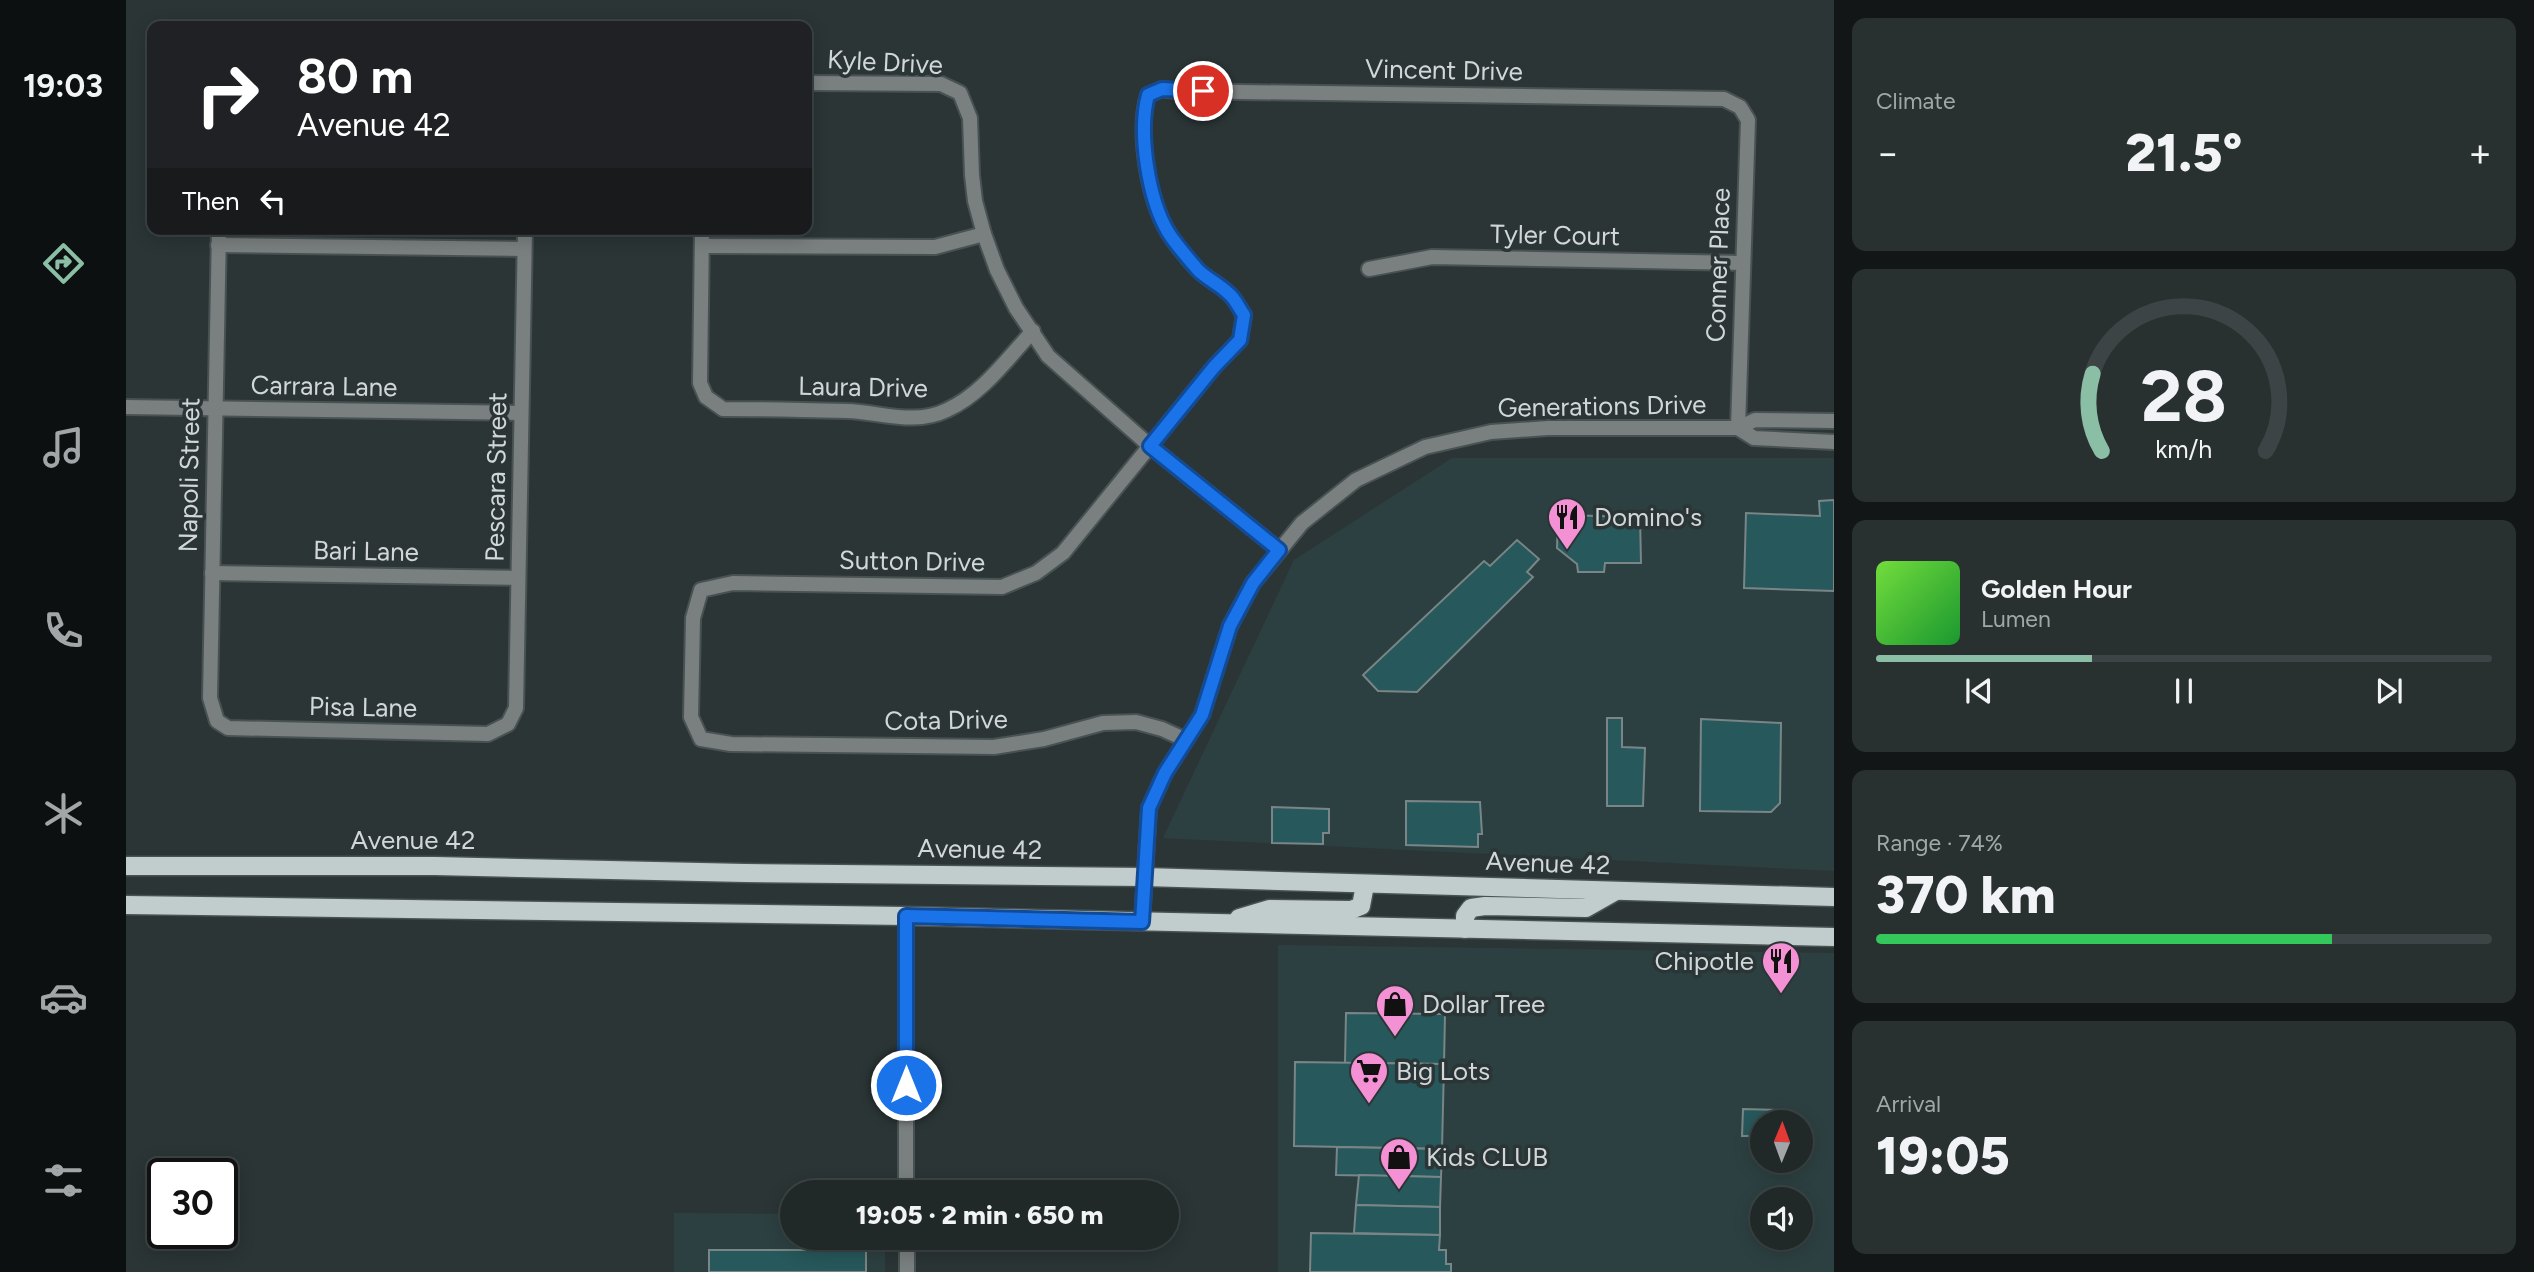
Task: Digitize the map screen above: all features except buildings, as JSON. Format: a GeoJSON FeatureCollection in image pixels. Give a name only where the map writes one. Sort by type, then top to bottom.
{"type":"FeatureCollection","features":[{"type":"Feature","properties":{"kind":"main road","name":"Avenue 42"},"geometry":{"type":"LineString","coordinates":[[126,866],[435,866],[745,873],[1145,877],[1834,897]]}},
{"type":"Feature","properties":{"kind":"main road"},"geometry":{"type":"LineString","coordinates":[[1222,924],[1269,909],[1351,910],[1361,906],[1365,885]]}},
{"type":"Feature","properties":{"kind":"main road"},"geometry":{"type":"LineString","coordinates":[[1465,929],[1465,916],[1471,908],[1485,905],[1586,908],[1616,891]]}},
{"type":"Feature","properties":{"kind":"main road"},"geometry":{"type":"LineString","coordinates":[[126,905],[906,916],[1834,937]]}},
{"type":"Feature","properties":{"kind":"street","name":"Kyle Drive"},"geometry":{"type":"LineString","coordinates":[[812,83],[942,84],[960,93],[970,118],[975,201],[984,234]]}},
{"type":"Feature","properties":{"kind":"street","name":"Vincent Drive"},"geometry":{"type":"LineString","coordinates":[[1244,315],[1230,294],[1200,272],[1182,251],[1157,210],[1144,137],[1143,113],[1148,95],[1162,89],[1724,99],[1740,107]]}},
{"type":"Feature","properties":{"kind":"street","name":"Conner Place"},"geometry":{"type":"LineString","coordinates":[[1738,428],[1748,120],[1740,107]]}},
{"type":"Feature","properties":{"kind":"street"},"geometry":{"type":"LineString","coordinates":[[702,235],[702,246],[935,247],[984,234],[997,270],[1016,308],[1048,356],[1150,446],[1279,550]]}},
{"type":"Feature","properties":{"kind":"street","name":"Napoli Street"},"geometry":{"type":"LineString","coordinates":[[217,721],[209,698],[219,235]]}},
{"type":"Feature","properties":{"kind":"street","name":"Pescara Street"},"geometry":{"type":"LineString","coordinates":[[508,724],[516,708],[525,235]]}},
{"type":"Feature","properties":{"kind":"street"},"geometry":{"type":"LineString","coordinates":[[218,245],[524,249]]}},
{"type":"Feature","properties":{"kind":"street","name":"Laura Drive"},"geometry":{"type":"LineString","coordinates":[[702,246],[700,383],[706,397],[723,409],[850,411],[894,418],[925,418],[947,410],[974,394],[1033,331]]}},
{"type":"Feature","properties":{"kind":"street","name":"Tyler Court"},"geometry":{"type":"LineString","coordinates":[[1369,270],[1432,257],[1742,263]]}},
{"type":"Feature","properties":{"kind":"street","name":"Sutton Drive"},"geometry":{"type":"LineString","coordinates":[[701,739],[691,716],[693,618],[701,590],[733,583],[1002,587],[1035,573],[1063,553],[1214,367],[1240,340],[1244,315]]}},
{"type":"Feature","properties":{"kind":"street","name":"Carrara Lane"},"geometry":{"type":"LineString","coordinates":[[126,407],[521,413]]}},
{"type":"Feature","properties":{"kind":"street","name":"Generations Drive"},"geometry":{"type":"LineString","coordinates":[[1142,922],[1149,808],[1165,773],[1202,715],[1230,626],[1253,583],[1302,523],[1356,480],[1425,447],[1491,432],[1548,428],[1738,428],[1755,420],[1834,421]]}},
{"type":"Feature","properties":{"kind":"street","name":"Generations Drive"},"geometry":{"type":"LineString","coordinates":[[1738,428],[1754,438],[1834,442]]}},
{"type":"Feature","properties":{"kind":"street","name":"Bari Lane"},"geometry":{"type":"LineString","coordinates":[[212,573],[518,578]]}},
{"type":"Feature","properties":{"kind":"street","name":"Pisa Lane"},"geometry":{"type":"LineString","coordinates":[[217,721],[228,728],[488,734],[508,724]]}},
{"type":"Feature","properties":{"kind":"street","name":"Cota Drive"},"geometry":{"type":"LineString","coordinates":[[701,739],[731,744],[994,747],[1044,739],[1103,723],[1136,722],[1162,729],[1186,740]]}},
{"type":"Feature","properties":{"kind":"street"},"geometry":{"type":"LineString","coordinates":[[906,916],[906,1180]]}},
{"type":"Feature","properties":{"kind":"street"},"geometry":{"type":"LineString","coordinates":[[906,1250],[907,1272]]}},
{"type":"Feature","properties":{"kind":"shaded area"},"geometry":{"type":"Polygon","coordinates":[[[1452,458],[1834,458],[1834,871],[1163,838],[1294,560],[1452,458]]]}},
{"type":"Feature","properties":{"kind":"shaded area"},"geometry":{"type":"Polygon","coordinates":[[[1278,945],[1834,953],[1834,1272],[1278,1272],[1278,945]]]}},
{"type":"Feature","properties":{"kind":"shaded area"},"geometry":{"type":"Polygon","coordinates":[[[674,1213],[780,1214],[780,1250],[885,1250],[885,1272],[674,1272],[674,1213]]]}},
{"type":"Feature","properties":{"kind":"place","name":"Domino's"},"geometry":{"type":"Point","coordinates":[1567,551]}},
{"type":"Feature","properties":{"kind":"place","name":"Chipotle"},"geometry":{"type":"Point","coordinates":[1781,995]}},
{"type":"Feature","properties":{"kind":"place","name":"Dollar Tree"},"geometry":{"type":"Point","coordinates":[1395,1038]}},
{"type":"Feature","properties":{"kind":"place","name":"Big Lots"},"geometry":{"type":"Point","coordinates":[1369,1105]}},
{"type":"Feature","properties":{"kind":"place","name":"Kids CLUB"},"geometry":{"type":"Point","coordinates":[1399,1191]}},
{"type":"Feature","properties":{"kind":"route"},"geometry":{"type":"LineString","coordinates":[[906,1085],[906,916],[1142,922],[1149,808],[1165,773],[1202,715],[1230,626],[1253,583],[1279,550],[1150,446],[1214,367],[1240,340],[1244,315],[1230,294],[1200,272],[1168,232],[1157,210],[1150,180],[1143,113],[1148,95],[1162,89],[1203,91]]}}]}
